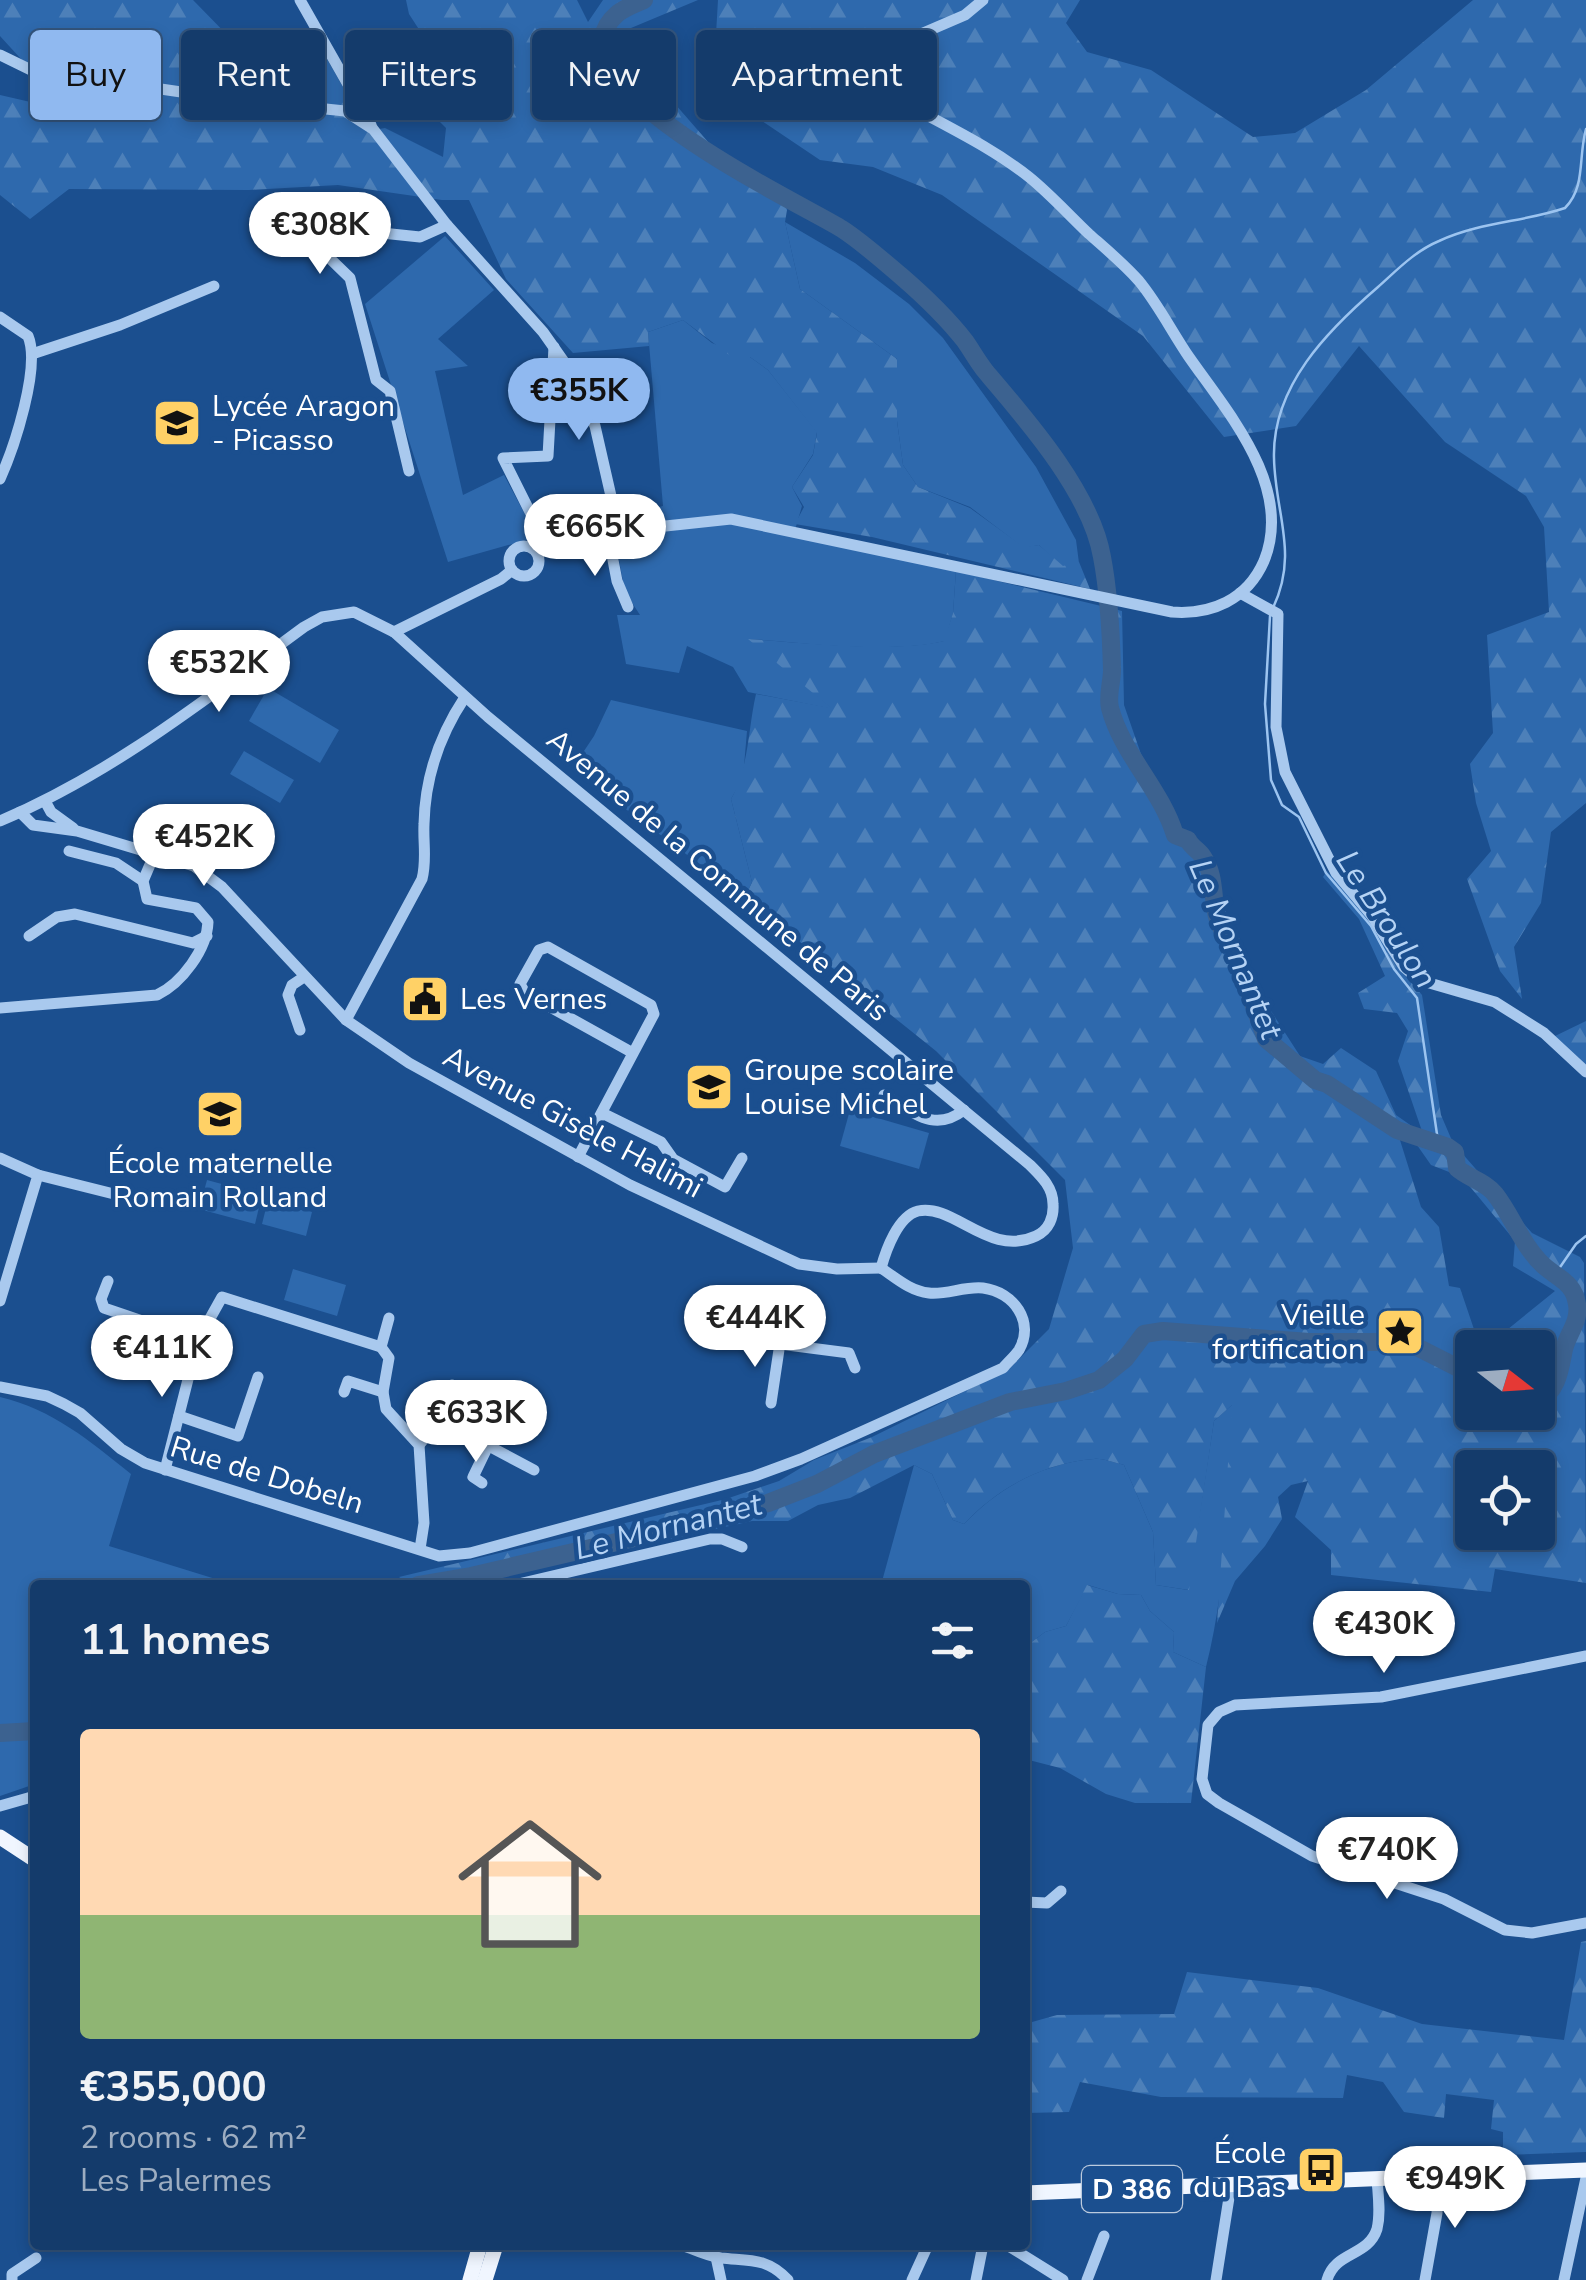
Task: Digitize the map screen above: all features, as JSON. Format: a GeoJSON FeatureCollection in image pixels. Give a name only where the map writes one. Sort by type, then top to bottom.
{"type":"FeatureCollection","features":[{"type":"Feature","properties":{"kind":"main road"},"geometry":{"type":"LineString","coordinates":[[0,1838],[30,1857]]}},
{"type":"Feature","properties":{"kind":"main road","name":"D 386"},"geometry":{"type":"LineString","coordinates":[[1030,2193],[1586,2170]]}},
{"type":"Feature","properties":{"kind":"main road"},"geometry":{"type":"LineString","coordinates":[[485,2280],[494,2250]]}},
{"type":"Feature","properties":{"kind":"street"},"geometry":{"type":"LineString","coordinates":[[300,0],[374,129],[447,225],[574,376],[592,415],[614,532],[617,581],[628,607]]}},
{"type":"Feature","properties":{"kind":"street"},"geometry":{"type":"LineString","coordinates":[[554,348],[548,456],[504,458],[542,550],[539,566],[531,574],[520,576],[512,570],[509,559],[515,548],[530,546],[542,550],[614,532],[731,519],[1116,601],[1192,613],[1218,607],[1240,594],[1260,570],[1270,544],[1264,480],[1234,422],[1140,282],[1030,178],[974,138],[879,88],[871,74],[879,52],[965,14],[983,0]]}},
{"type":"Feature","properties":{"kind":"street"},"geometry":{"type":"LineString","coordinates":[[0,55],[31,70],[229,99],[345,111],[374,129]]}},
{"type":"Feature","properties":{"kind":"street"},"geometry":{"type":"LineString","coordinates":[[409,471],[390,391],[376,380],[350,278],[317,246],[315,232],[325,227],[420,237],[447,225]]}},
{"type":"Feature","properties":{"kind":"street"},"geometry":{"type":"LineString","coordinates":[[32,354],[214,286]]}},
{"type":"Feature","properties":{"kind":"street"},"geometry":{"type":"LineString","coordinates":[[0,317],[28,336],[32,354],[18,425],[0,478]]}},
{"type":"Feature","properties":{"kind":"street"},"geometry":{"type":"LineString","coordinates":[[394,632],[501,580],[512,570]]}},
{"type":"Feature","properties":{"kind":"street"},"geometry":{"type":"LineString","coordinates":[[1240,594],[1278,614],[1276,727],[1285,772],[1336,873],[1372,916],[1404,967],[1420,980],[1495,1002],[1544,1033],[1586,1072]]}},
{"type":"Feature","properties":{"kind":"street","name":"Avenue de la Commune de Paris"},"geometry":{"type":"LineString","coordinates":[[0,821],[20,812],[48,807],[146,743],[322,617],[354,612],[394,632],[466,698],[964,1110],[1046,1182],[1053,1197],[1053,1216],[1043,1233],[1024,1242],[998,1240],[937,1214],[918,1211],[903,1220],[881,1268]]}},
{"type":"Feature","properties":{"kind":"street"},"geometry":{"type":"LineString","coordinates":[[346,1020],[422,878],[426,865],[424,803],[431,765],[450,720],[466,698]]}},
{"type":"Feature","properties":{"kind":"street"},"geometry":{"type":"LineString","coordinates":[[44,828],[48,807]]}},
{"type":"Feature","properties":{"kind":"street","name":"Avenue Gisèle Halimi"},"geometry":{"type":"LineString","coordinates":[[48,807],[77,831]]}},
{"type":"Feature","properties":{"kind":"street","name":"Avenue Gisèle Halimi"},"geometry":{"type":"LineString","coordinates":[[20,812],[33,825],[77,831],[194,866],[222,887],[346,1020],[409,1063],[630,1186],[799,1264],[881,1268]]}},
{"type":"Feature","properties":{"kind":"street"},"geometry":{"type":"LineString","coordinates":[[69,851],[116,863],[143,881]]}},
{"type":"Feature","properties":{"kind":"street"},"geometry":{"type":"LineString","coordinates":[[0,1008],[158,995],[178,980],[207,936],[208,922],[202,911],[147,899],[143,881],[155,853]]}},
{"type":"Feature","properties":{"kind":"street"},"geometry":{"type":"LineString","coordinates":[[29,936],[56,917],[75,914],[192,943],[207,936]]}},
{"type":"Feature","properties":{"kind":"street"},"geometry":{"type":"LineString","coordinates":[[578,1157],[654,1014],[651,1005],[548,946],[539,950],[520,984],[525,993],[633,1053]]}},
{"type":"Feature","properties":{"kind":"street"},"geometry":{"type":"LineString","coordinates":[[300,1030],[288,995],[292,985],[304,977]]}},
{"type":"Feature","properties":{"kind":"street"},"geometry":{"type":"LineString","coordinates":[[884,1095],[936,1123],[950,1121],[964,1110]]}},
{"type":"Feature","properties":{"kind":"street"},"geometry":{"type":"LineString","coordinates":[[602,1113],[660,1142],[673,1158],[726,1187],[742,1158]]}},
{"type":"Feature","properties":{"kind":"street"},"geometry":{"type":"LineString","coordinates":[[0,1158],[38,1175],[118,1195]]}},
{"type":"Feature","properties":{"kind":"street"},"geometry":{"type":"LineString","coordinates":[[0,1302],[38,1175]]}},
{"type":"Feature","properties":{"kind":"street"},"geometry":{"type":"LineString","coordinates":[[165,1470],[198,1340],[222,1296],[381,1347],[389,1358],[383,1392],[386,1409],[419,1446],[424,1523],[420,1549],[440,1556],[470,1553],[754,1476],[801,1459],[1003,1368],[1020,1350],[1026,1324],[1018,1306],[1001,1294],[982,1288],[930,1294],[910,1288],[881,1268]]}},
{"type":"Feature","properties":{"kind":"street"},"geometry":{"type":"LineString","coordinates":[[108,1281],[100,1299],[104,1308],[198,1340]]}},
{"type":"Feature","properties":{"kind":"street"},"geometry":{"type":"LineString","coordinates":[[381,1347],[389,1318]]}},
{"type":"Feature","properties":{"kind":"street"},"geometry":{"type":"LineString","coordinates":[[709,1335],[849,1353],[855,1368]]}},
{"type":"Feature","properties":{"kind":"street"},"geometry":{"type":"LineString","coordinates":[[771,1403],[780,1343]]}},
{"type":"Feature","properties":{"kind":"street"},"geometry":{"type":"LineString","coordinates":[[179,1416],[238,1436],[258,1377]]}},
{"type":"Feature","properties":{"kind":"street"},"geometry":{"type":"LineString","coordinates":[[344,1392],[348,1381],[383,1392]]}},
{"type":"Feature","properties":{"kind":"street"},"geometry":{"type":"LineString","coordinates":[[419,1446],[440,1420],[452,1385]]}},
{"type":"Feature","properties":{"kind":"street","name":"Rue de Dobeln"},"geometry":{"type":"LineString","coordinates":[[0,1387],[47,1396],[64,1404],[121,1450],[165,1470],[420,1549]]}},
{"type":"Feature","properties":{"kind":"street"},"geometry":{"type":"LineString","coordinates":[[440,1420],[534,1470]]}},
{"type":"Feature","properties":{"kind":"street"},"geometry":{"type":"LineString","coordinates":[[482,1483],[473,1477],[487,1448]]}},
{"type":"Feature","properties":{"kind":"street"},"geometry":{"type":"LineString","coordinates":[[536,1580],[710,1540],[722,1539],[742,1547]]}},
{"type":"Feature","properties":{"kind":"street"},"geometry":{"type":"LineString","coordinates":[[1586,1656],[1381,1697],[1234,1705],[1219,1712],[1208,1725],[1202,1779],[1207,1794],[1219,1804],[1312,1856],[1444,1899],[1492,1926],[1532,1933],[1586,1922]]}},
{"type":"Feature","properties":{"kind":"street"},"geometry":{"type":"LineString","coordinates":[[0,1806],[30,1797]]}},
{"type":"Feature","properties":{"kind":"street"},"geometry":{"type":"LineString","coordinates":[[1030,1902],[1047,1904],[1061,1891]]}},
{"type":"Feature","properties":{"kind":"street"},"geometry":{"type":"LineString","coordinates":[[1425,2280],[1439,2176]]}},
{"type":"Feature","properties":{"kind":"street"},"geometry":{"type":"LineString","coordinates":[[1564,2280],[1586,2178]]}},
{"type":"Feature","properties":{"kind":"street"},"geometry":{"type":"LineString","coordinates":[[1326,2280],[1332,2265],[1368,2245],[1376,2232],[1377,2179]]}},
{"type":"Feature","properties":{"kind":"street"},"geometry":{"type":"LineString","coordinates":[[1216,2280],[1232,2185]]}},
{"type":"Feature","properties":{"kind":"street"},"geometry":{"type":"LineString","coordinates":[[1087,2280],[1104,2236]]}},
{"type":"Feature","properties":{"kind":"street"},"geometry":{"type":"LineString","coordinates":[[696,2250],[716,2257],[764,2262],[788,2280]]}},
{"type":"Feature","properties":{"kind":"street"},"geometry":{"type":"LineString","coordinates":[[912,2280],[926,2250]]}},
{"type":"Feature","properties":{"kind":"street"},"geometry":{"type":"LineString","coordinates":[[976,2280],[982,2250]]}},
{"type":"Feature","properties":{"kind":"street"},"geometry":{"type":"LineString","coordinates":[[1014,2250],[1063,2280]]}},
{"type":"Feature","properties":{"kind":"street"},"geometry":{"type":"LineString","coordinates":[[716,2257],[720,2280]]}},
{"type":"Feature","properties":{"kind":"street"},"geometry":{"type":"LineString","coordinates":[[6,2275],[36,2258]]}},
{"type":"Feature","properties":{"kind":"green space"},"geometry":{"type":"Polygon","coordinates":[[[0,0],[193,0],[222,30],[181,30],[181,120],[325,120],[325,56],[345,91],[345,120],[362,120],[368,131],[385,128],[443,157],[446,128],[438,120],[512,120],[512,30],[419,30],[406,0],[577,0],[588,22],[603,0],[698,0],[626,30],[532,30],[532,120],[676,120],[676,105],[716,151],[790,192],[785,222],[800,289],[897,359],[897,421],[903,465],[918,487],[970,508],[1024,547],[1039,545],[1063,566],[1079,562],[1090,589],[872,537],[795,524],[804,507],[792,487],[813,455],[817,433],[768,370],[750,357],[732,357],[683,320],[648,332],[649,346],[573,353],[506,279],[469,200],[442,200],[338,185],[249,190],[69,189],[30,219],[0,195],[0,95],[30,102],[30,120],[161,120],[161,30],[30,30],[30,69],[0,36],[0,0]]]}},
{"type":"Feature","properties":{"kind":"green space"},"geometry":{"type":"Polygon","coordinates":[[[718,0],[1080,0],[1066,23],[1087,52],[1151,70],[1253,137],[1295,133],[1366,90],[1473,0],[1586,0],[1586,803],[1551,832],[1541,903],[1514,947],[1522,999],[1500,971],[1467,879],[1491,851],[1476,803],[1470,764],[1493,733],[1487,635],[1549,612],[1544,527],[1526,496],[1445,442],[1359,346],[1296,426],[1224,437],[1143,336],[942,195],[873,167],[820,160],[760,120],[937,120],[937,30],[716,30],[718,0]]]}},
{"type":"Feature","properties":{"kind":"green space"},"geometry":{"type":"Polygon","coordinates":[[[785,222],[855,263],[909,304],[943,338],[1036,467],[1076,540],[1079,563],[1062,567],[1039,545],[1024,548],[970,507],[918,487],[903,465],[897,421],[897,359],[800,289],[785,222]]]}},
{"type":"Feature","properties":{"kind":"green space"},"geometry":{"type":"Polygon","coordinates":[[[445,236],[494,290],[438,339],[468,366],[435,371],[463,495],[504,475],[537,537],[448,562],[365,304],[445,236]]]}},
{"type":"Feature","properties":{"kind":"green space"},"geometry":{"type":"Polygon","coordinates":[[[683,320],[712,343],[750,357],[768,370],[817,432],[813,454],[792,487],[802,506],[795,530],[956,571],[953,613],[945,641],[874,647],[750,639],[833,709],[748,692],[733,667],[687,646],[679,673],[626,664],[617,615],[640,615],[625,592],[615,539],[626,537],[623,515],[663,506],[648,332],[683,320]]]}},
{"type":"Feature","properties":{"kind":"green space"},"geometry":{"type":"Polygon","coordinates":[[[956,571],[1122,611],[1124,705],[1141,754],[1180,826],[1209,861],[1241,956],[1260,994],[1300,1056],[1323,1064],[1341,1048],[1376,1071],[1396,1115],[1423,1134],[1398,1061],[1408,1031],[1397,1013],[1364,1009],[1358,993],[1385,976],[1359,919],[1323,877],[1327,871],[1370,918],[1396,965],[1422,995],[1441,1115],[1453,1143],[1532,1233],[1580,1257],[1584,1263],[1586,1583],[1495,1569],[1491,1592],[1331,1575],[1331,1550],[1295,1517],[1308,1481],[1291,1485],[1278,1497],[1282,1519],[1235,1581],[1217,1623],[1232,1405],[1214,1421],[1189,1590],[1156,1585],[1153,1532],[1124,1465],[1098,1459],[1057,1466],[1023,1480],[991,1499],[964,1524],[953,1520],[932,1474],[914,1465],[850,1498],[818,1505],[788,1521],[752,1521],[486,1580],[399,1577],[726,1499],[779,1481],[814,1460],[872,1437],[1008,1370],[1049,1329],[1073,1248],[1065,1180],[936,1051],[745,898],[752,882],[731,799],[745,761],[756,694],[831,708],[748,639],[847,646],[944,641],[953,613],[956,571]],[[1399,1137],[1421,1207],[1439,1227],[1449,1286],[1460,1288],[1474,1330],[1455,1330],[1455,1430],[1555,1430],[1555,1330],[1507,1330],[1555,1291],[1513,1266],[1515,1241],[1462,1177],[1431,1165],[1417,1145],[1399,1137]]]}},
{"type":"Feature","properties":{"kind":"green space"},"geometry":{"type":"Polygon","coordinates":[[[268,688],[339,730],[320,763],[249,721],[268,688]]]}},
{"type":"Feature","properties":{"kind":"green space"},"geometry":{"type":"Polygon","coordinates":[[[611,700],[747,731],[743,778],[731,799],[752,882],[745,898],[572,769],[611,700]]]}},
{"type":"Feature","properties":{"kind":"green space"},"geometry":{"type":"Polygon","coordinates":[[[244,751],[294,780],[280,803],[230,774],[244,751]]]}},
{"type":"Feature","properties":{"kind":"green space"},"geometry":{"type":"Polygon","coordinates":[[[1586,1021],[1586,1066],[1553,1037],[1586,1021]]]}},
{"type":"Feature","properties":{"kind":"green space"},"geometry":{"type":"Polygon","coordinates":[[[850,1110],[929,1133],[919,1169],[840,1146],[850,1110]]]}},
{"type":"Feature","properties":{"kind":"green space"},"geometry":{"type":"Polygon","coordinates":[[[207,1180],[262,1195],[255,1224],[199,1209],[207,1180]]]}},
{"type":"Feature","properties":{"kind":"green space"},"geometry":{"type":"Polygon","coordinates":[[[268,1200],[312,1212],[306,1236],[262,1224],[268,1200]]]}},
{"type":"Feature","properties":{"kind":"green space"},"geometry":{"type":"Polygon","coordinates":[[[293,1269],[346,1285],[337,1316],[284,1300],[293,1269]]]}},
{"type":"Feature","properties":{"kind":"green space"},"geometry":{"type":"Polygon","coordinates":[[[0,1397],[53,1418],[131,1474],[109,1546],[219,1580],[30,1580],[30,1786],[0,1796],[0,1397]]]}},
{"type":"Feature","properties":{"kind":"green space"},"geometry":{"type":"Polygon","coordinates":[[[1233,1404],[1223,1569],[1206,1667],[1173,1652],[1174,1632],[1150,1611],[1141,1595],[1118,1594],[1088,1585],[1066,1626],[1045,1632],[1030,1643],[1030,1580],[882,1580],[914,1465],[932,1474],[953,1520],[964,1524],[991,1499],[1039,1472],[1098,1459],[1124,1465],[1153,1532],[1156,1585],[1188,1590],[1214,1421],[1233,1404]]]}},
{"type":"Feature","properties":{"kind":"green space"},"geometry":{"type":"Polygon","coordinates":[[[1087,1585],[1118,1594],[1141,1595],[1150,1611],[1174,1632],[1173,1652],[1206,1667],[1191,1803],[1135,1803],[1106,1794],[1060,1768],[1030,1760],[1030,1643],[1045,1632],[1066,1626],[1087,1585]]]}},
{"type":"Feature","properties":{"kind":"green space"},"geometry":{"type":"Polygon","coordinates":[[[1586,1941],[1586,2152],[1503,2155],[1503,2132],[1491,2129],[1494,2100],[1446,2094],[1444,2118],[1404,2112],[1383,2082],[1347,2075],[1343,2098],[1161,2097],[1080,2082],[1069,2112],[1030,2113],[1030,2023],[1057,2015],[1174,2014],[1187,1972],[1318,1988],[1422,2024],[1564,2040],[1581,1942],[1586,1941]]]}},
{"type":"Feature","properties":{"kind":"waterway","name":"Le Mornantet"},"geometry":{"type":"LineString","coordinates":[[644,0],[617,14],[603,42],[614,73],[644,106],[686,138],[842,229],[909,283],[965,341],[1055,458],[1085,508],[1102,557],[1111,642],[1109,703],[1116,725],[1161,802],[1175,835],[1188,840],[1208,867],[1218,921],[1230,939],[1266,1039],[1315,1080],[1397,1130],[1448,1147],[1455,1152],[1457,1168],[1491,1190],[1523,1240],[1543,1265],[1572,1290],[1577,1304],[1555,1382]]}},
{"type":"Feature","properties":{"kind":"waterway","name":"Le Broulon"},"geometry":{"type":"LineString","coordinates":[[1273,608],[1281,588],[1285,551],[1275,478],[1276,432],[1282,407],[1306,362],[1340,322],[1422,250],[1470,230],[1565,208],[1579,181],[1586,129]]}},
{"type":"Feature","properties":{"kind":"waterway","name":"Le Broulon"},"geometry":{"type":"LineString","coordinates":[[1270,616],[1265,704],[1271,780],[1282,805],[1299,817],[1326,873],[1371,926],[1394,969],[1417,998],[1438,1141]]}},
{"type":"Feature","properties":{"kind":"waterway"},"geometry":{"type":"LineString","coordinates":[[1556,1273],[1586,1236]]}},
{"type":"Feature","properties":{"kind":"waterway","name":"Le Mornantet"},"geometry":{"type":"LineString","coordinates":[[447,1580],[768,1503],[817,1484],[874,1454],[1010,1402],[1099,1380],[1125,1359],[1144,1334],[1163,1331],[1309,1342],[1401,1342],[1455,1366]]}},
{"type":"Feature","properties":{"kind":"waterway","name":"Le Mornantet"},"geometry":{"type":"LineString","coordinates":[[0,1733],[30,1731]]}},
{"type":"Feature","properties":{"kind":"place","name":"Lycée Aragon - Picasso"},"geometry":{"type":"Point","coordinates":[177,423]}},
{"type":"Feature","properties":{"kind":"place","name":"Les Vernes"},"geometry":{"type":"Point","coordinates":[425,999]}},
{"type":"Feature","properties":{"kind":"place","name":"Groupe scolaire Louise Michel"},"geometry":{"type":"Point","coordinates":[709,1087]}},
{"type":"Feature","properties":{"kind":"place","name":"École maternelle Romain Rolland"},"geometry":{"type":"Point","coordinates":[220,1114]}},
{"type":"Feature","properties":{"kind":"place","name":"Vieille fortification"},"geometry":{"type":"Point","coordinates":[1400,1332]}},
{"type":"Feature","properties":{"kind":"place","name":"École du Bas"},"geometry":{"type":"Point","coordinates":[1321,2170]}}]}
